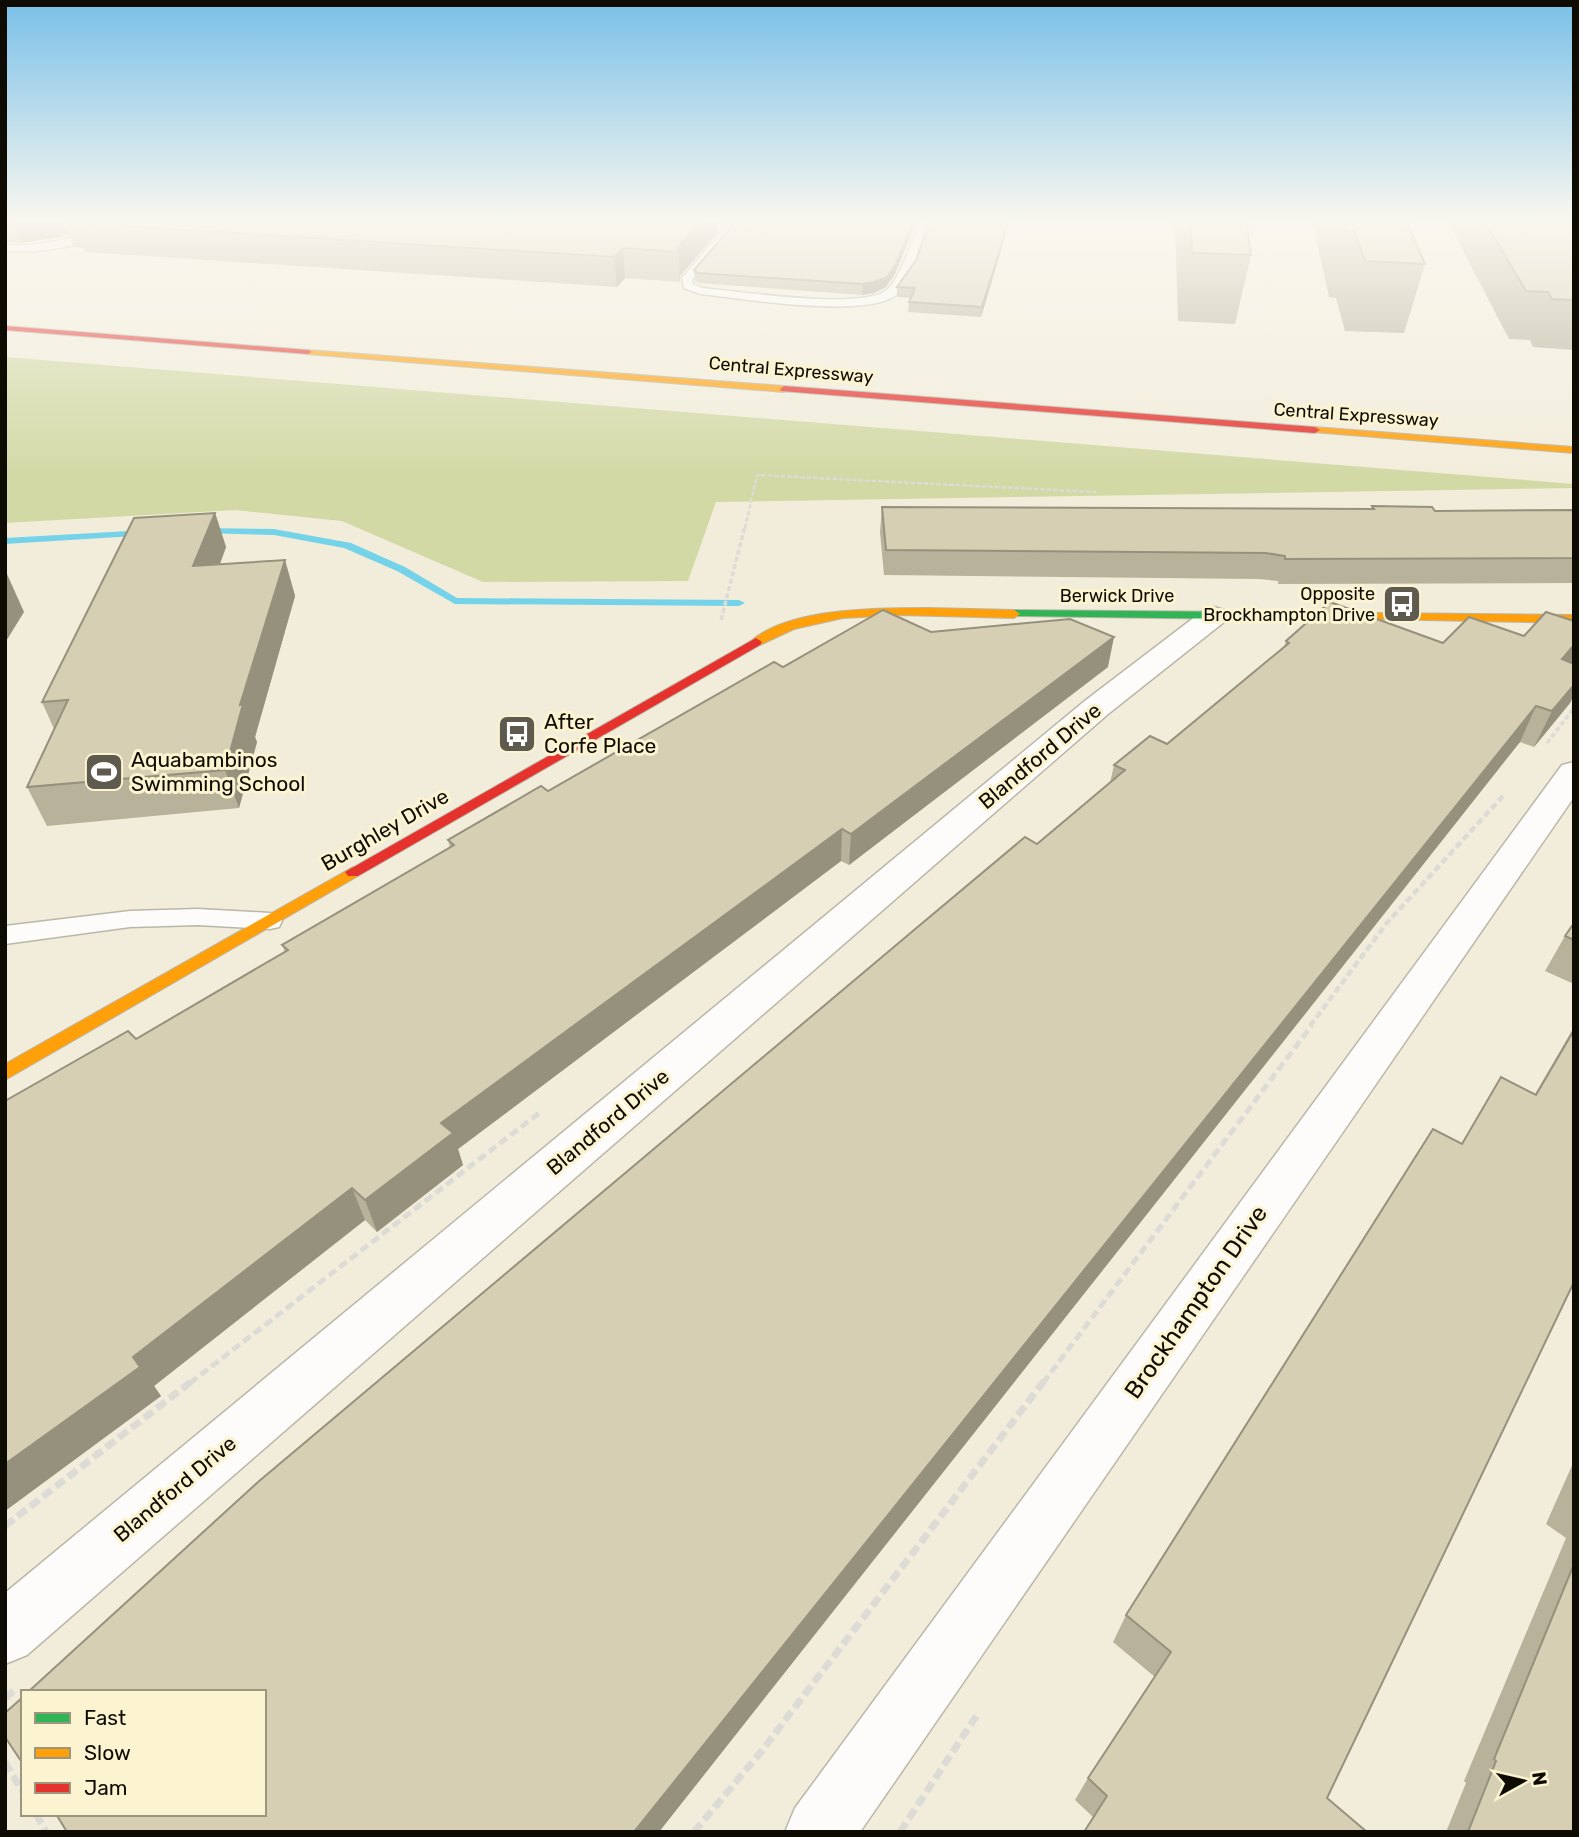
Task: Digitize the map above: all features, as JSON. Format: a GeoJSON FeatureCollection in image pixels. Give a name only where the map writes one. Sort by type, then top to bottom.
{"type":"FeatureCollection","features":[{"type":"Feature","properties":{"kind":"main road","name":"Central Expressway"},"geometry":{"type":"LineString","coordinates":[[5,328],[1574,450]]}},
{"type":"Feature","properties":{"kind":"main road","name":"Berwick Drive"},"geometry":{"type":"LineString","coordinates":[[788,626],[824,617],[871,614],[1574,619]]}},
{"type":"Feature","properties":{"kind":"main road","name":"Burghley Drive"},"geometry":{"type":"LineString","coordinates":[[5,1073],[709,667],[788,626]]}},
{"type":"Feature","properties":{"kind":"street","name":"Blandford Drive"},"geometry":{"type":"LineString","coordinates":[[5,1633],[1087,716],[1214,616]]}},
{"type":"Feature","properties":{"kind":"street","name":"Brockhampton Drive"},"geometry":{"type":"LineString","coordinates":[[819,1832],[1559,759]]}},
{"type":"Feature","properties":{"kind":"lane"},"geometry":{"type":"LineString","coordinates":[[5,935],[130,919],[198,917],[270,921]]}},
{"type":"Feature","properties":{"kind":"path"},"geometry":{"type":"LineString","coordinates":[[725,611],[757,475],[1096,492]]}},
{"type":"Feature","properties":{"kind":"path"},"geometry":{"type":"LineString","coordinates":[[720,625],[731,619]]}},
{"type":"Feature","properties":{"kind":"path"},"geometry":{"type":"LineString","coordinates":[[1559,759],[1574,708]]}},
{"type":"Feature","properties":{"kind":"path"},"geometry":{"type":"LineString","coordinates":[[694,1832],[760,1753],[1163,1226],[1386,924],[1512,785]]}},
{"type":"Feature","properties":{"kind":"path"},"geometry":{"type":"LineString","coordinates":[[5,1762],[21,1788]]}},
{"type":"Feature","properties":{"kind":"path"},"geometry":{"type":"LineString","coordinates":[[37,1816],[46,1832]]}},
{"type":"Feature","properties":{"kind":"green space"},"geometry":{"type":"Polygon","coordinates":[[[5,357],[1574,484],[1574,488],[716,502],[688,581],[483,582],[342,521],[235,510],[5,523],[5,357]]]}},
{"type":"Feature","properties":{"kind":"building"},"geometry":{"type":"Polygon","coordinates":[[[1372,506],[1432,507],[1435,511],[1574,510],[1574,558],[1285,559],[1285,556],[1266,553],[886,550],[882,507],[1374,509],[1372,506]]]}},
{"type":"Feature","properties":{"kind":"building"},"geometry":{"type":"Polygon","coordinates":[[[215,513],[193,566],[285,560],[240,705],[243,704],[225,770],[27,787],[68,700],[42,702],[134,518],[215,513]]]}},
{"type":"Feature","properties":{"kind":"building"},"geometry":{"type":"Polygon","coordinates":[[[1330,602],[1443,643],[1469,617],[1524,636],[1546,612],[1574,621],[1574,645],[1562,659],[1574,664],[1574,685],[1552,711],[1536,706],[634,1832],[67,1832],[57,1816],[266,1816],[266,1690],[30,1690],[258,1482],[1025,837],[1037,844],[1125,770],[1114,765],[1150,736],[1167,744],[1289,643],[1286,641],[1330,602]]]}},
{"type":"Feature","properties":{"kind":"building"},"geometry":{"type":"Polygon","coordinates":[[[883,610],[931,632],[1070,619],[1114,637],[851,834],[842,829],[441,1123],[453,1133],[365,1200],[352,1188],[133,1357],[140,1367],[5,1464],[5,1101],[128,1031],[136,1039],[288,950],[282,945],[454,845],[448,840],[541,786],[548,791],[774,662],[783,667],[883,610]]]}},
{"type":"Feature","properties":{"kind":"building"},"geometry":{"type":"Polygon","coordinates":[[[1574,923],[1574,940],[1565,936],[1574,923]]]}},
{"type":"Feature","properties":{"kind":"building"},"geometry":{"type":"Polygon","coordinates":[[[1574,1030],[1574,1282],[1327,1798],[1367,1832],[1084,1832],[1107,1796],[1088,1778],[1171,1652],[1126,1615],[1433,1129],[1462,1144],[1501,1077],[1536,1095],[1574,1030]]]}},
{"type":"Feature","properties":{"kind":"building"},"geometry":{"type":"Polygon","coordinates":[[[1574,1564],[1574,1832],[1468,1832],[1496,1761],[1494,1759],[1574,1564]]]}},
{"type":"Feature","properties":{"kind":"building"},"geometry":{"type":"Polygon","coordinates":[[[21,1699],[21,1761],[5,1737],[5,1713],[21,1699]]]}},
{"type":"Feature","properties":{"kind":"waterway"},"geometry":{"type":"LineString","coordinates":[[200,530],[274,532],[347,545],[401,569],[455,601],[739,603]]}},
{"type":"Feature","properties":{"kind":"waterway"},"geometry":{"type":"LineString","coordinates":[[5,541],[147,533]]}},
{"type":"Feature","properties":{"kind":"traffic: fast"},"geometry":{"type":"LineString","coordinates":[[1014,614],[1376,617]]}},
{"type":"Feature","properties":{"kind":"traffic: slow"},"geometry":{"type":"LineString","coordinates":[[308,352],[784,389]]}},
{"type":"Feature","properties":{"kind":"traffic: slow"},"geometry":{"type":"LineString","coordinates":[[1315,430],[1574,450]]}},
{"type":"Feature","properties":{"kind":"traffic: slow"},"geometry":{"type":"LineString","coordinates":[[756,642],[786,627],[843,614],[900,611],[1014,614]]}},
{"type":"Feature","properties":{"kind":"traffic: slow"},"geometry":{"type":"LineString","coordinates":[[1376,617],[1574,619]]}},
{"type":"Feature","properties":{"kind":"traffic: slow"},"geometry":{"type":"LineString","coordinates":[[5,1073],[353,872]]}},
{"type":"Feature","properties":{"kind":"traffic: jam"},"geometry":{"type":"LineString","coordinates":[[5,328],[308,352]]}},
{"type":"Feature","properties":{"kind":"traffic: jam"},"geometry":{"type":"LineString","coordinates":[[784,389],[1315,430]]}},
{"type":"Feature","properties":{"kind":"traffic: jam"},"geometry":{"type":"LineString","coordinates":[[353,872],[756,642]]}},
{"type":"Feature","properties":{"kind":"place","name":"Opposite Brockhampton Drive"},"geometry":{"type":"Point","coordinates":[1402,604]}},
{"type":"Feature","properties":{"kind":"place","name":"After Corfe Place"},"geometry":{"type":"Point","coordinates":[517,734]}},
{"type":"Feature","properties":{"kind":"place","name":"Aquabambinos Swimming School"},"geometry":{"type":"Point","coordinates":[104,772]}}]}
